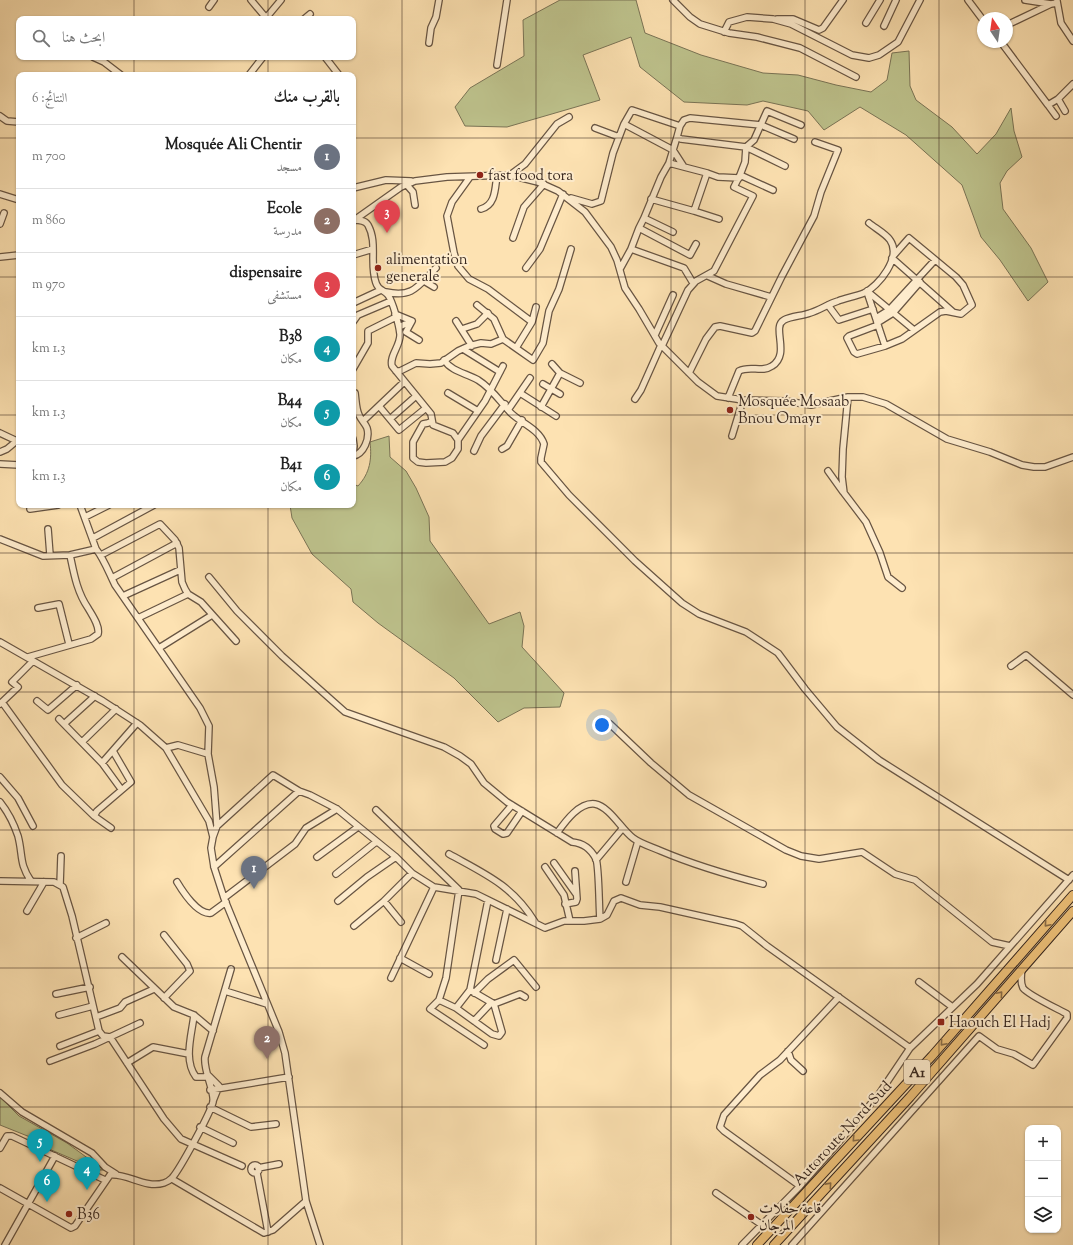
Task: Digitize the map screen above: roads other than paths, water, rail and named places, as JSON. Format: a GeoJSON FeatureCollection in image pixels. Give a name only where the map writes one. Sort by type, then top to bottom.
{"type":"FeatureCollection","features":[{"type":"Feature","properties":{"kind":"highway","name":"Autoroute Nord-Sud"},"geometry":{"type":"LineString","coordinates":[[757,1245],[932,1056],[1073,895]]}},
{"type":"Feature","properties":{"kind":"highway","name":"Autoroute Nord-Sud"},"geometry":{"type":"LineString","coordinates":[[774,1245],[970,1028],[1073,911]]}},
{"type":"Feature","properties":{"kind":"street"},"geometry":{"type":"LineString","coordinates":[[209,7],[214,0]]}},
{"type":"Feature","properties":{"kind":"street"},"geometry":{"type":"LineString","coordinates":[[251,0],[264,16]]}},
{"type":"Feature","properties":{"kind":"street"},"geometry":{"type":"LineString","coordinates":[[268,16],[282,0]]}},
{"type":"Feature","properties":{"kind":"street"},"geometry":{"type":"LineString","coordinates":[[429,43],[431,28],[436,17],[439,0]]}},
{"type":"Feature","properties":{"kind":"street"},"geometry":{"type":"LineString","coordinates":[[497,65],[507,0]]}},
{"type":"Feature","properties":{"kind":"street"},"geometry":{"type":"LineString","coordinates":[[673,0],[697,22],[724,32],[757,37],[800,48],[856,77]]}},
{"type":"Feature","properties":{"kind":"street"},"geometry":{"type":"LineString","coordinates":[[724,32],[728,22],[735,19],[748,17],[793,19],[819,30],[823,28],[844,0]]}},
{"type":"Feature","properties":{"kind":"street"},"geometry":{"type":"LineString","coordinates":[[866,23],[880,0]]}},
{"type":"Feature","properties":{"kind":"street"},"geometry":{"type":"LineString","coordinates":[[884,26],[896,0]]}},
{"type":"Feature","properties":{"kind":"street"},"geometry":{"type":"LineString","coordinates":[[773,19],[791,24],[852,55],[869,58],[879,55],[898,42],[920,0]]}},
{"type":"Feature","properties":{"kind":"street"},"geometry":{"type":"LineString","coordinates":[[968,0],[977,12]]}},
{"type":"Feature","properties":{"kind":"street"},"geometry":{"type":"LineString","coordinates":[[1025,0],[1055,2]]}},
{"type":"Feature","properties":{"kind":"street"},"geometry":{"type":"LineString","coordinates":[[1013,22],[1055,2]]}},
{"type":"Feature","properties":{"kind":"street"},"geometry":{"type":"LineString","coordinates":[[1055,2],[1061,24],[1073,41]]}},
{"type":"Feature","properties":{"kind":"street"},"geometry":{"type":"LineString","coordinates":[[1005,48],[1056,116]]}},
{"type":"Feature","properties":{"kind":"street"},"geometry":{"type":"LineString","coordinates":[[100,60],[117,72]]}},
{"type":"Feature","properties":{"kind":"street"},"geometry":{"type":"LineString","coordinates":[[251,72],[261,60]]}},
{"type":"Feature","properties":{"kind":"street"},"geometry":{"type":"LineString","coordinates":[[327,60],[337,72]]}},
{"type":"Feature","properties":{"kind":"street"},"geometry":{"type":"LineString","coordinates":[[1048,105],[1058,99],[1073,84]]}},
{"type":"Feature","properties":{"kind":"street"},"geometry":{"type":"LineString","coordinates":[[1058,99],[1065,111]]}},
{"type":"Feature","properties":{"kind":"street"},"geometry":{"type":"LineString","coordinates":[[356,187],[386,180],[415,181],[448,177],[510,175],[544,184],[565,195],[592,204],[601,201],[604,195],[609,164],[618,137],[631,111],[634,110],[680,126]]}},
{"type":"Feature","properties":{"kind":"street"},"geometry":{"type":"LineString","coordinates":[[635,399],[641,390],[688,290],[693,283],[708,276],[714,271],[753,196],[734,187],[745,162],[746,147],[754,140],[767,111],[801,125]]}},
{"type":"Feature","properties":{"kind":"street"},"geometry":{"type":"LineString","coordinates":[[0,116],[7,121],[16,122]]}},
{"type":"Feature","properties":{"kind":"street"},"geometry":{"type":"LineString","coordinates":[[510,175],[525,164],[555,126],[569,117]]}},
{"type":"Feature","properties":{"kind":"street"},"geometry":{"type":"LineString","coordinates":[[620,269],[631,249],[651,198],[669,163],[680,126],[684,120],[690,118],[761,125],[794,140]]}},
{"type":"Feature","properties":{"kind":"street"},"geometry":{"type":"LineString","coordinates":[[624,124],[673,150],[684,167]]}},
{"type":"Feature","properties":{"kind":"street"},"geometry":{"type":"LineString","coordinates":[[595,128],[618,137]]}},
{"type":"Feature","properties":{"kind":"street"},"geometry":{"type":"LineString","coordinates":[[677,137],[746,147],[785,166]]}},
{"type":"Feature","properties":{"kind":"street"},"geometry":{"type":"LineString","coordinates":[[689,373],[706,339],[715,328],[720,326],[754,333],[771,297],[814,216],[821,192],[838,150],[815,142]]}},
{"type":"Feature","properties":{"kind":"street"},"geometry":{"type":"LineString","coordinates":[[669,163],[718,177],[739,176],[773,190]]}},
{"type":"Feature","properties":{"kind":"street"},"geometry":{"type":"LineString","coordinates":[[694,211],[707,174]]}},
{"type":"Feature","properties":{"kind":"street"},"geometry":{"type":"LineString","coordinates":[[481,209],[487,207],[492,202],[497,175]]}},
{"type":"Feature","properties":{"kind":"street"},"geometry":{"type":"LineString","coordinates":[[470,177],[452,202],[447,216],[458,266],[470,279],[488,289],[532,322]]}},
{"type":"Feature","properties":{"kind":"street"},"geometry":{"type":"LineString","coordinates":[[356,219],[406,184],[415,181]]}},
{"type":"Feature","properties":{"kind":"street"},"geometry":{"type":"LineString","coordinates":[[406,184],[413,192],[415,206]]}},
{"type":"Feature","properties":{"kind":"street"},"geometry":{"type":"LineString","coordinates":[[513,238],[524,207],[544,184]]}},
{"type":"Feature","properties":{"kind":"street"},"geometry":{"type":"LineString","coordinates":[[0,194],[16,199]]}},
{"type":"Feature","properties":{"kind":"street"},"geometry":{"type":"LineString","coordinates":[[526,268],[540,249],[565,195]]}},
{"type":"Feature","properties":{"kind":"street"},"geometry":{"type":"LineString","coordinates":[[565,195],[585,212],[611,247],[620,269],[624,288],[662,346],[713,394],[719,397],[743,400],[818,405],[848,397],[875,399],[946,439],[990,452],[1022,465],[1034,468],[1045,467],[1073,456]]}},
{"type":"Feature","properties":{"kind":"street"},"geometry":{"type":"LineString","coordinates":[[651,198],[719,219]]}},
{"type":"Feature","properties":{"kind":"street"},"geometry":{"type":"LineString","coordinates":[[0,224],[4,213]]}},
{"type":"Feature","properties":{"kind":"street"},"geometry":{"type":"LineString","coordinates":[[644,218],[673,232]]}},
{"type":"Feature","properties":{"kind":"street"},"geometry":{"type":"LineString","coordinates":[[356,220],[361,220],[367,223],[373,249],[372,268],[377,285],[388,295],[402,331],[419,340]]}},
{"type":"Feature","properties":{"kind":"street"},"geometry":{"type":"LineString","coordinates":[[728,398],[739,371],[747,368],[767,369],[779,358],[782,346],[779,327],[781,322],[786,318],[811,313],[828,305],[867,291],[883,277],[892,262],[893,257],[890,240],[869,223]]}},
{"type":"Feature","properties":{"kind":"street"},"geometry":{"type":"LineString","coordinates":[[639,228],[690,255],[696,244]]}},
{"type":"Feature","properties":{"kind":"street"},"geometry":{"type":"LineString","coordinates":[[893,257],[909,238],[935,260],[963,285],[972,304],[961,314],[953,312],[940,312],[902,339],[885,346],[857,354],[854,352],[847,338],[877,322],[891,312],[935,260]]}},
{"type":"Feature","properties":{"kind":"street"},"geometry":{"type":"LineString","coordinates":[[356,254],[373,249]]}},
{"type":"Feature","properties":{"kind":"street"},"geometry":{"type":"LineString","coordinates":[[478,305],[494,319],[503,339],[532,360],[542,346],[549,311],[559,289],[571,249]]}},
{"type":"Feature","properties":{"kind":"street"},"geometry":{"type":"LineString","coordinates":[[631,249],[684,268],[693,283]]}},
{"type":"Feature","properties":{"kind":"street"},"geometry":{"type":"LineString","coordinates":[[0,257],[16,254]]}},
{"type":"Feature","properties":{"kind":"street"},"geometry":{"type":"LineString","coordinates":[[893,257],[953,312]]}},
{"type":"Feature","properties":{"kind":"street"},"geometry":{"type":"LineString","coordinates":[[356,302],[382,291],[399,295],[411,292],[436,268]]}},
{"type":"Feature","properties":{"kind":"street"},"geometry":{"type":"LineString","coordinates":[[708,276],[726,284],[771,297]]}},
{"type":"Feature","properties":{"kind":"street"},"geometry":{"type":"LineString","coordinates":[[424,281],[434,287]]}},
{"type":"Feature","properties":{"kind":"street"},"geometry":{"type":"LineString","coordinates":[[867,291],[885,346]]}},
{"type":"Feature","properties":{"kind":"street"},"geometry":{"type":"LineString","coordinates":[[867,291],[914,330]]}},
{"type":"Feature","properties":{"kind":"street"},"geometry":{"type":"LineString","coordinates":[[654,335],[672,295]]}},
{"type":"Feature","properties":{"kind":"street"},"geometry":{"type":"LineString","coordinates":[[356,318],[358,315],[391,301]]}},
{"type":"Feature","properties":{"kind":"street"},"geometry":{"type":"LineString","coordinates":[[828,305],[839,320],[873,309]]}},
{"type":"Feature","properties":{"kind":"street"},"geometry":{"type":"LineString","coordinates":[[516,348],[532,322],[536,307]]}},
{"type":"Feature","properties":{"kind":"street"},"geometry":{"type":"LineString","coordinates":[[462,329],[477,324],[488,313]]}},
{"type":"Feature","properties":{"kind":"street"},"geometry":{"type":"LineString","coordinates":[[356,364],[368,343],[368,331],[396,316],[412,321],[402,331],[391,363],[404,382],[431,414],[432,421],[436,427],[453,433],[458,440]]}},
{"type":"Feature","properties":{"kind":"street"},"geometry":{"type":"LineString","coordinates":[[456,321],[472,346]]}},
{"type":"Feature","properties":{"kind":"street"},"geometry":{"type":"LineString","coordinates":[[396,371],[400,371],[414,363],[435,364],[463,349],[481,343],[491,344],[503,339]]}},
{"type":"Feature","properties":{"kind":"street"},"geometry":{"type":"LineString","coordinates":[[463,349],[500,372]]}},
{"type":"Feature","properties":{"kind":"street"},"geometry":{"type":"LineString","coordinates":[[444,360],[453,370],[477,380],[490,390],[505,404],[508,410],[522,420],[543,441],[544,448],[541,461],[559,484],[635,561],[682,604],[699,614],[746,632],[778,653],[805,690],[837,727],[853,740],[879,760],[1069,880]]}},
{"type":"Feature","properties":{"kind":"street"},"geometry":{"type":"LineString","coordinates":[[552,364],[560,373],[580,383]]}},
{"type":"Feature","properties":{"kind":"street"},"geometry":{"type":"LineString","coordinates":[[432,421],[428,424],[424,423],[420,427],[413,442],[415,460],[426,463],[449,460],[458,449],[458,440],[478,411],[503,366]]}},
{"type":"Feature","properties":{"kind":"street"},"geometry":{"type":"LineString","coordinates":[[541,407],[560,373]]}},
{"type":"Feature","properties":{"kind":"street"},"geometry":{"type":"LineString","coordinates":[[508,410],[530,378]]}},
{"type":"Feature","properties":{"kind":"street"},"geometry":{"type":"LineString","coordinates":[[363,421],[404,382]]}},
{"type":"Feature","properties":{"kind":"street"},"geometry":{"type":"LineString","coordinates":[[542,384],[560,394]]}},
{"type":"Feature","properties":{"kind":"street"},"geometry":{"type":"LineString","coordinates":[[448,393],[478,411]]}},
{"type":"Feature","properties":{"kind":"street"},"geometry":{"type":"LineString","coordinates":[[520,393],[556,416]]}},
{"type":"Feature","properties":{"kind":"street"},"geometry":{"type":"LineString","coordinates":[[390,419],[416,396]]}},
{"type":"Feature","properties":{"kind":"street"},"geometry":{"type":"LineString","coordinates":[[844,493],[842,477],[843,449],[848,397]]}},
{"type":"Feature","properties":{"kind":"street"},"geometry":{"type":"LineString","coordinates":[[356,400],[358,413],[367,429],[368,437],[363,449],[358,455],[356,455]]}},
{"type":"Feature","properties":{"kind":"street"},"geometry":{"type":"LineString","coordinates":[[732,436],[743,400]]}},
{"type":"Feature","properties":{"kind":"street"},"geometry":{"type":"LineString","coordinates":[[474,451],[481,436],[505,404]]}},
{"type":"Feature","properties":{"kind":"street"},"geometry":{"type":"LineString","coordinates":[[379,406],[399,430],[426,408]]}},
{"type":"Feature","properties":{"kind":"street"},"geometry":{"type":"LineString","coordinates":[[502,449],[507,446],[522,420]]}},
{"type":"Feature","properties":{"kind":"street"},"geometry":{"type":"LineString","coordinates":[[0,433],[16,439]]}},
{"type":"Feature","properties":{"kind":"street"},"geometry":{"type":"LineString","coordinates":[[0,452],[8,449],[16,442]]}},
{"type":"Feature","properties":{"kind":"street"},"geometry":{"type":"LineString","coordinates":[[0,464],[16,465]]}},
{"type":"Feature","properties":{"kind":"street"},"geometry":{"type":"LineString","coordinates":[[828,471],[866,522],[880,553],[888,577],[902,588]]}},
{"type":"Feature","properties":{"kind":"street"},"geometry":{"type":"LineString","coordinates":[[30,509],[37,508]]}},
{"type":"Feature","properties":{"kind":"street"},"geometry":{"type":"LineString","coordinates":[[81,508],[96,549],[101,555],[112,578],[169,665],[200,708],[209,726],[208,754],[214,787],[217,826],[213,837],[212,848],[214,867],[225,900],[285,1053],[306,1201],[320,1245]]}},
{"type":"Feature","properties":{"kind":"street"},"geometry":{"type":"LineString","coordinates":[[85,517],[103,508]]}},
{"type":"Feature","properties":{"kind":"street"},"geometry":{"type":"LineString","coordinates":[[93,538],[148,508]]}},
{"type":"Feature","properties":{"kind":"street"},"geometry":{"type":"LineString","coordinates":[[101,555],[160,524],[179,548],[182,582],[188,594],[201,602],[236,641]]}},
{"type":"Feature","properties":{"kind":"street"},"geometry":{"type":"LineString","coordinates":[[48,529],[50,555]]}},
{"type":"Feature","properties":{"kind":"street"},"geometry":{"type":"LineString","coordinates":[[0,539],[43,556],[70,555],[96,549]]}},
{"type":"Feature","properties":{"kind":"street"},"geometry":{"type":"LineString","coordinates":[[112,578],[177,544]]}},
{"type":"Feature","properties":{"kind":"street"},"geometry":{"type":"LineString","coordinates":[[28,657],[69,644],[91,639],[99,632],[92,613],[77,587],[70,555]]}},
{"type":"Feature","properties":{"kind":"street"},"geometry":{"type":"LineString","coordinates":[[123,596],[180,570]]}},
{"type":"Feature","properties":{"kind":"street"},"geometry":{"type":"LineString","coordinates":[[209,577],[236,611],[282,656],[345,712],[444,747],[471,764],[484,783],[512,805],[572,842],[579,842],[587,847],[596,860],[600,919]]}},
{"type":"Feature","properties":{"kind":"street"},"geometry":{"type":"LineString","coordinates":[[138,618],[188,594]]}},
{"type":"Feature","properties":{"kind":"street"},"geometry":{"type":"LineString","coordinates":[[38,608],[59,604],[69,644]]}},
{"type":"Feature","properties":{"kind":"street"},"geometry":{"type":"LineString","coordinates":[[159,648],[212,615]]}},
{"type":"Feature","properties":{"kind":"street"},"geometry":{"type":"LineString","coordinates":[[0,642],[77,685],[116,709],[137,723],[166,748],[207,816],[213,837]]}},
{"type":"Feature","properties":{"kind":"street"},"geometry":{"type":"LineString","coordinates":[[1011,666],[1026,655],[1073,695]]}},
{"type":"Feature","properties":{"kind":"street"},"geometry":{"type":"LineString","coordinates":[[34,661],[12,682],[18,687],[1,703],[62,785],[94,816],[111,828]]}},
{"type":"Feature","properties":{"kind":"street"},"geometry":{"type":"LineString","coordinates":[[37,701],[48,710],[77,685]]}},
{"type":"Feature","properties":{"kind":"street"},"geometry":{"type":"LineString","coordinates":[[64,724],[95,696]]}},
{"type":"Feature","properties":{"kind":"street"},"geometry":{"type":"LineString","coordinates":[[82,742],[116,709]]}},
{"type":"Feature","properties":{"kind":"street"},"geometry":{"type":"LineString","coordinates":[[59,720],[102,763],[121,789]]}},
{"type":"Feature","properties":{"kind":"street"},"geometry":{"type":"LineString","coordinates":[[102,763],[137,723]]}},
{"type":"Feature","properties":{"kind":"street"},"geometry":{"type":"LineString","coordinates":[[610,724],[651,763],[689,795],[786,850],[801,856],[819,859],[862,852],[895,874],[915,880],[992,942],[1010,946]]}},
{"type":"Feature","properties":{"kind":"street"},"geometry":{"type":"LineString","coordinates":[[166,748],[178,745],[208,754]]}},
{"type":"Feature","properties":{"kind":"street"},"geometry":{"type":"LineString","coordinates":[[94,816],[97,811],[131,782],[113,750]]}},
{"type":"Feature","properties":{"kind":"street"},"geometry":{"type":"LineString","coordinates":[[217,826],[273,775],[299,791],[337,809],[396,857],[412,873],[434,887],[476,894],[546,928],[550,928],[564,921],[584,922],[600,919],[607,915],[614,901],[621,898],[640,905],[660,907],[736,924],[910,1048]]}},
{"type":"Feature","properties":{"kind":"street"},"geometry":{"type":"LineString","coordinates":[[0,779],[18,798],[33,826]]}},
{"type":"Feature","properties":{"kind":"street"},"geometry":{"type":"LineString","coordinates":[[214,867],[299,791]]}},
{"type":"Feature","properties":{"kind":"street"},"geometry":{"type":"LineString","coordinates":[[0,802],[6,810],[17,835],[23,870],[31,881]]}},
{"type":"Feature","properties":{"kind":"street"},"geometry":{"type":"LineString","coordinates":[[557,833],[565,822],[581,808],[586,805],[595,804],[609,814],[622,829],[638,841],[705,867],[763,884]]}},
{"type":"Feature","properties":{"kind":"street"},"geometry":{"type":"LineString","coordinates":[[512,805],[494,826],[500,833],[507,833],[522,811]]}},
{"type":"Feature","properties":{"kind":"street"},"geometry":{"type":"LineString","coordinates":[[176,882],[196,906],[204,913],[211,913],[225,900],[296,844],[306,828],[337,809]]}},
{"type":"Feature","properties":{"kind":"street"},"geometry":{"type":"LineString","coordinates":[[376,810],[459,890]]}},
{"type":"Feature","properties":{"kind":"street"},"geometry":{"type":"LineString","coordinates":[[317,857],[358,827]]}},
{"type":"Feature","properties":{"kind":"street"},"geometry":{"type":"LineString","coordinates":[[596,860],[622,829]]}},
{"type":"Feature","properties":{"kind":"street"},"geometry":{"type":"LineString","coordinates":[[626,882],[638,841]]}},
{"type":"Feature","properties":{"kind":"street"},"geometry":{"type":"LineString","coordinates":[[336,874],[376,842]]}},
{"type":"Feature","properties":{"kind":"street"},"geometry":{"type":"LineString","coordinates":[[449,854],[510,889],[522,902],[536,923]]}},
{"type":"Feature","properties":{"kind":"street"},"geometry":{"type":"LineString","coordinates":[[60,856],[60,885]]}},
{"type":"Feature","properties":{"kind":"street"},"geometry":{"type":"LineString","coordinates":[[338,901],[367,877],[396,857]]}},
{"type":"Feature","properties":{"kind":"street"},"geometry":{"type":"LineString","coordinates":[[554,863],[577,896]]}},
{"type":"Feature","properties":{"kind":"street"},"geometry":{"type":"LineString","coordinates":[[545,867],[564,895],[570,921]]}},
{"type":"Feature","properties":{"kind":"street"},"geometry":{"type":"LineString","coordinates":[[566,904],[576,902],[575,871]]}},
{"type":"Feature","properties":{"kind":"street"},"geometry":{"type":"LineString","coordinates":[[354,926],[384,901],[412,873]]}},
{"type":"Feature","properties":{"kind":"street"},"geometry":{"type":"LineString","coordinates":[[742,1245],[800,1186],[878,1094],[910,1048],[951,1006],[977,984],[1073,875]]}},
{"type":"Feature","properties":{"kind":"street"},"geometry":{"type":"LineString","coordinates":[[0,881],[44,882],[63,887],[90,987],[98,1031],[103,1036],[110,1037],[164,1119],[181,1139],[242,1166],[255,1170],[279,1164]]}},
{"type":"Feature","properties":{"kind":"street"},"geometry":{"type":"LineString","coordinates":[[27,912],[44,882]]}},
{"type":"Feature","properties":{"kind":"street"},"geometry":{"type":"LineString","coordinates":[[391,978],[434,887]]}},
{"type":"Feature","properties":{"kind":"street"},"geometry":{"type":"LineString","coordinates":[[459,890],[446,978],[439,1000],[430,1009],[484,1045]]}},
{"type":"Feature","properties":{"kind":"street"},"geometry":{"type":"LineString","coordinates":[[472,992],[488,900]]}},
{"type":"Feature","properties":{"kind":"street"},"geometry":{"type":"LineString","coordinates":[[384,901],[401,922]]}},
{"type":"Feature","properties":{"kind":"street"},"geometry":{"type":"LineString","coordinates":[[496,960],[507,909]]}},
{"type":"Feature","properties":{"kind":"street"},"geometry":{"type":"LineString","coordinates":[[76,938],[106,923]]}},
{"type":"Feature","properties":{"kind":"street"},"geometry":{"type":"LineString","coordinates":[[164,935],[187,964],[190,971],[164,998]]}},
{"type":"Feature","properties":{"kind":"street"},"geometry":{"type":"LineString","coordinates":[[122,957],[142,974],[154,989],[174,1007],[194,1015],[213,1031]]}},
{"type":"Feature","properties":{"kind":"street"},"geometry":{"type":"LineString","coordinates":[[400,958],[428,974]]}},
{"type":"Feature","properties":{"kind":"street"},"geometry":{"type":"LineString","coordinates":[[456,1008],[472,992],[514,960],[536,987]]}},
{"type":"Feature","properties":{"kind":"street"},"geometry":{"type":"LineString","coordinates":[[213,1101],[207,1075],[205,1056],[231,969]]}},
{"type":"Feature","properties":{"kind":"street"},"geometry":{"type":"LineString","coordinates":[[970,1028],[997,1049],[1014,1054],[1033,1065],[1067,1018],[1067,1014],[1030,994],[1023,988],[1021,979],[1022,969]]}},
{"type":"Feature","properties":{"kind":"street"},"geometry":{"type":"LineString","coordinates":[[919,982],[951,1006]]}},
{"type":"Feature","properties":{"kind":"street"},"geometry":{"type":"LineString","coordinates":[[56,994],[90,987]]}},
{"type":"Feature","properties":{"kind":"street"},"geometry":{"type":"LineString","coordinates":[[96,1017],[120,1008],[125,1002],[154,989]]}},
{"type":"Feature","properties":{"kind":"street"},"geometry":{"type":"LineString","coordinates":[[225,991],[267,1004]]}},
{"type":"Feature","properties":{"kind":"street"},"geometry":{"type":"LineString","coordinates":[[439,1000],[456,1008],[496,1036],[502,1034],[492,1004],[472,992]]}},
{"type":"Feature","properties":{"kind":"street"},"geometry":{"type":"LineString","coordinates":[[474,1021],[492,1004],[520,994],[525,997]]}},
{"type":"Feature","properties":{"kind":"street"},"geometry":{"type":"LineString","coordinates":[[800,1186],[720,1127],[724,1115],[760,1075],[772,1068],[839,997]]}},
{"type":"Feature","properties":{"kind":"street"},"geometry":{"type":"LineString","coordinates":[[59,1015],[93,1006]]}},
{"type":"Feature","properties":{"kind":"street"},"geometry":{"type":"LineString","coordinates":[[194,1015],[189,1054],[191,1070],[196,1077],[207,1075],[218,1084],[220,1088]]}},
{"type":"Feature","properties":{"kind":"street"},"geometry":{"type":"LineString","coordinates":[[50,1061],[110,1037],[140,1022]]}},
{"type":"Feature","properties":{"kind":"street"},"geometry":{"type":"LineString","coordinates":[[60,1046],[98,1031]]}},
{"type":"Feature","properties":{"kind":"street"},"geometry":{"type":"LineString","coordinates":[[792,1245],[979,1036]]}},
{"type":"Feature","properties":{"kind":"street"},"geometry":{"type":"LineString","coordinates":[[128,1063],[153,1047],[189,1054]]}},
{"type":"Feature","properties":{"kind":"street"},"geometry":{"type":"LineString","coordinates":[[788,1051],[792,1060],[803,1071]]}},
{"type":"Feature","properties":{"kind":"street"},"geometry":{"type":"LineString","coordinates":[[210,1090],[289,1077]]}},
{"type":"Feature","properties":{"kind":"street"},"geometry":{"type":"LineString","coordinates":[[0,1093],[22,1112],[92,1153],[105,1167],[116,1174],[142,1182],[156,1184],[165,1183],[172,1179],[192,1144],[220,1088]]}},
{"type":"Feature","properties":{"kind":"street"},"geometry":{"type":"LineString","coordinates":[[210,1107],[251,1127],[276,1124]]}},
{"type":"Feature","properties":{"kind":"street"},"geometry":{"type":"LineString","coordinates":[[200,1128],[233,1143]]}},
{"type":"Feature","properties":{"kind":"street"},"geometry":{"type":"LineString","coordinates":[[0,1148],[7,1136],[10,1135],[105,1180]]}},
{"type":"Feature","properties":{"kind":"street"},"geometry":{"type":"LineString","coordinates":[[9,1245],[55,1156]]}},
{"type":"Feature","properties":{"kind":"street"},"geometry":{"type":"LineString","coordinates":[[255,1170],[268,1232]]}},
{"type":"Feature","properties":{"kind":"street"},"geometry":{"type":"LineString","coordinates":[[0,1188],[29,1206],[71,1228],[75,1226],[105,1180],[110,1175],[116,1174]]}},
{"type":"Feature","properties":{"kind":"street"},"geometry":{"type":"LineString","coordinates":[[172,1179],[259,1230],[268,1232]]}},
{"type":"Feature","properties":{"kind":"street"},"geometry":{"type":"LineString","coordinates":[[716,1193],[762,1225]]}},
{"type":"Feature","properties":{"kind":"street"},"geometry":{"type":"LineString","coordinates":[[268,1232],[306,1201]]}},
{"type":"Feature","properties":{"kind":"street"},"geometry":{"type":"LineString","coordinates":[[5,1245],[29,1206]]}},
{"type":"Feature","properties":{"kind":"place","name":"fast food tora"},"geometry":{"type":"Point","coordinates":[480,175]}},
{"type":"Feature","properties":{"kind":"place","name":"dispensaire"},"geometry":{"type":"Point","coordinates":[387,233]}},
{"type":"Feature","properties":{"kind":"place","name":"alimentation generale"},"geometry":{"type":"Point","coordinates":[378,268]}},
{"type":"Feature","properties":{"kind":"place","name":"Mosquée Mosaab Bnou Omayr"},"geometry":{"type":"Point","coordinates":[730,410]}},
{"type":"Feature","properties":{"kind":"place","name":"Mosquée Ali Chentir"},"geometry":{"type":"Point","coordinates":[254,889]}},
{"type":"Feature","properties":{"kind":"place","name":"Haouch El Hadj"},"geometry":{"type":"Point","coordinates":[941,1022]}},
{"type":"Feature","properties":{"kind":"place","name":"Ecole"},"geometry":{"type":"Point","coordinates":[267,1059]}},
{"type":"Feature","properties":{"kind":"place","name":"B44"},"geometry":{"type":"Point","coordinates":[40,1162]}},
{"type":"Feature","properties":{"kind":"place","name":"B38"},"geometry":{"type":"Point","coordinates":[87,1190]}},
{"type":"Feature","properties":{"kind":"place","name":"B41"},"geometry":{"type":"Point","coordinates":[47,1202]}},
{"type":"Feature","properties":{"kind":"place","name":"B36"},"geometry":{"type":"Point","coordinates":[69,1214]}},
{"type":"Feature","properties":{"kind":"place","name":"قاعة حفلات المرجان"},"geometry":{"type":"Point","coordinates":[751,1217]}}]}
